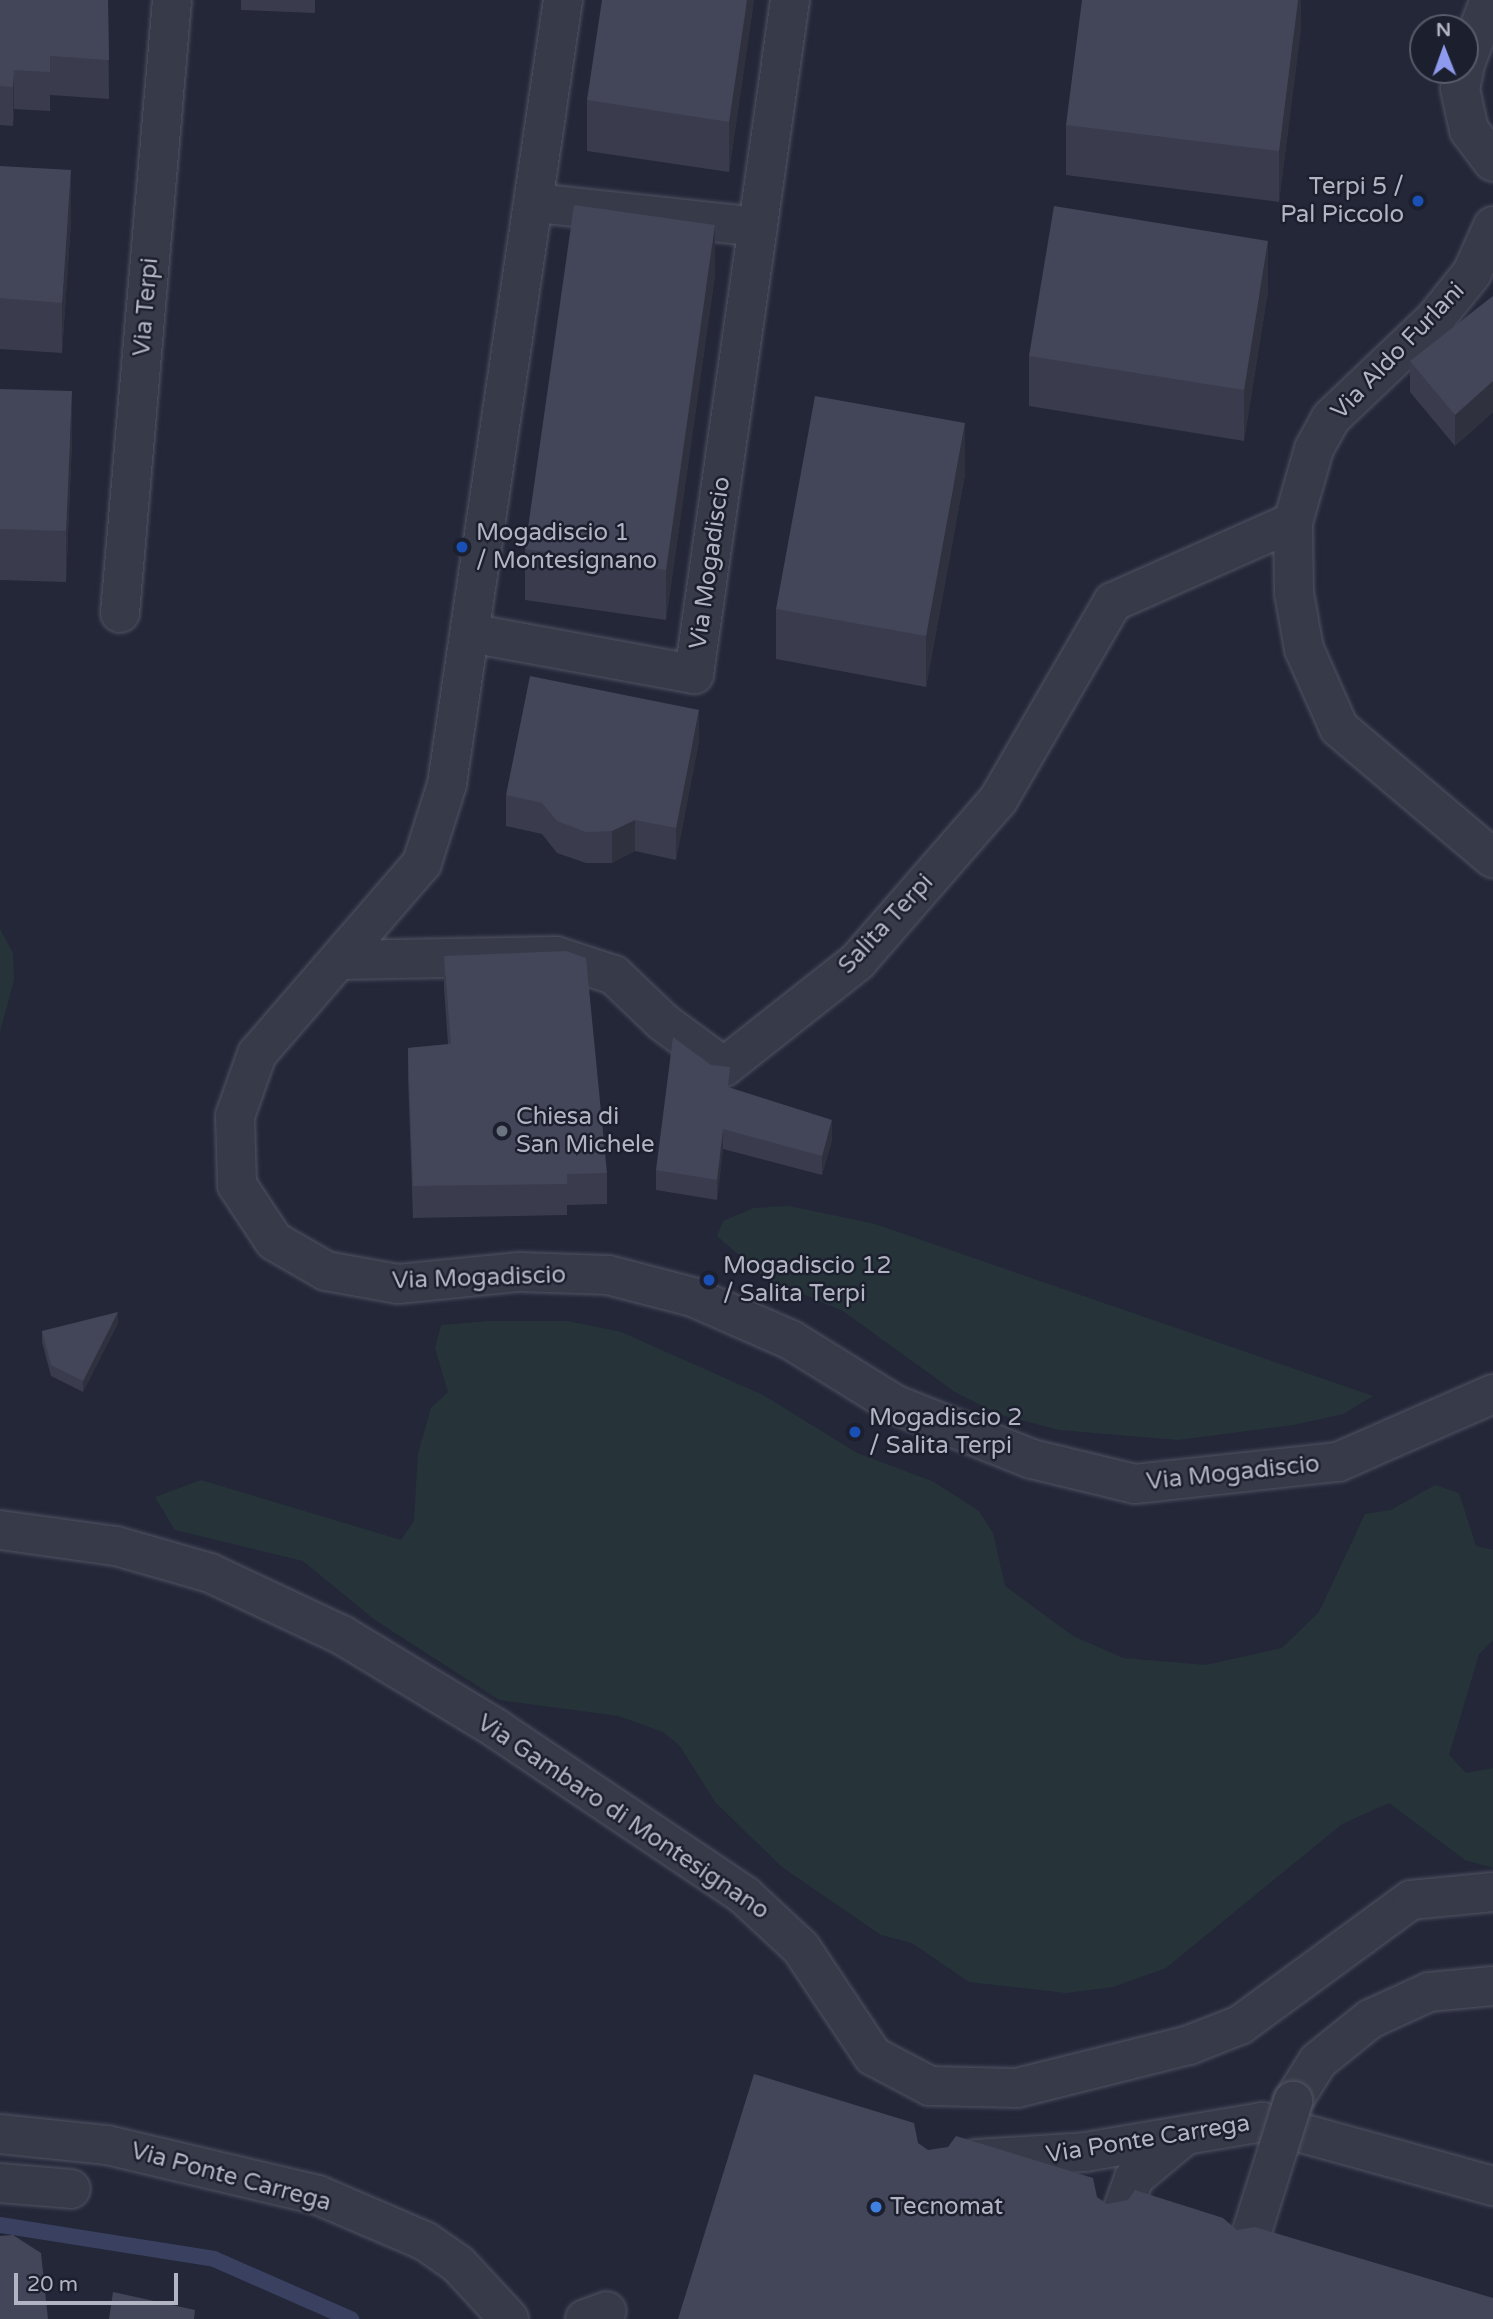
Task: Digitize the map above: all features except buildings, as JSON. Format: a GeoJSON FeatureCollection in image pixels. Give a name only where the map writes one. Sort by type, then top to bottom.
{"type":"FeatureCollection","features":[{"type":"Feature","properties":{"kind":"street","name":"Via Terpi"},"geometry":{"type":"LineString","coordinates":[[120,614],[173,0]]}},
{"type":"Feature","properties":{"kind":"street","name":"Via Mogadiscio"},"geometry":{"type":"LineString","coordinates":[[563,0],[447,784],[422,863],[342,960],[257,1054],[235,1116],[237,1185],[274,1241],[326,1271],[398,1284],[519,1272],[608,1275],[668,1291],[742,1316],[896,1405],[1032,1459],[1135,1484],[1338,1462],[1493,1394]]}},
{"type":"Feature","properties":{"kind":"street","name":"Via Mogadiscio"},"geometry":{"type":"LineString","coordinates":[[470,633],[694,674],[790,0]]}},
{"type":"Feature","properties":{"kind":"street"},"geometry":{"type":"LineString","coordinates":[[1479,28],[1490,0]]}},
{"type":"Feature","properties":{"kind":"street"},"geometry":{"type":"LineString","coordinates":[[1461,84],[1469,130],[1493,162]]}},
{"type":"Feature","properties":{"kind":"street"},"geometry":{"type":"LineString","coordinates":[[535,203],[758,227]]}},
{"type":"Feature","properties":{"kind":"street","name":"Via Aldo Furlani"},"geometry":{"type":"LineString","coordinates":[[1493,226],[1472,273],[1435,319],[1331,418],[1314,449],[1293,522],[1294,593],[1304,649],[1339,728],[1493,858]]}},
{"type":"Feature","properties":{"kind":"street","name":"Salita Terpi"},"geometry":{"type":"LineString","coordinates":[[342,960],[556,957],[614,975],[663,1022],[724,1067],[858,961],[998,800],[1113,602],[1293,522]]}},
{"type":"Feature","properties":{"kind":"street"},"geometry":{"type":"LineString","coordinates":[[1450,1414],[1493,1427]]}},
{"type":"Feature","properties":{"kind":"street","name":"Via Gambaro di Montesignano"},"geometry":{"type":"LineString","coordinates":[[0,1530],[116,1546],[210,1573],[342,1635],[498,1729],[744,1895],[801,1948],[873,2056],[930,2085],[1017,2088],[1189,2046],[1240,2025],[1411,1900],[1493,1892]]}},
{"type":"Feature","properties":{"kind":"street"},"geometry":{"type":"LineString","coordinates":[[1243,2260],[1293,2101],[1318,2061],[1370,2019],[1429,1992],[1493,1986]]}},
{"type":"Feature","properties":{"kind":"street","name":"Via Ponte Carrega"},"geometry":{"type":"LineString","coordinates":[[939,2170],[943,2159],[1033,2157],[1262,2122],[1493,2186]]}},
{"type":"Feature","properties":{"kind":"street","name":"Via Ponte Carrega"},"geometry":{"type":"LineString","coordinates":[[0,2134],[107,2144],[318,2196],[425,2241],[458,2264],[509,2319]]}},
{"type":"Feature","properties":{"kind":"street"},"geometry":{"type":"LineString","coordinates":[[1114,2234],[1134,2178],[1184,2136]]}},
{"type":"Feature","properties":{"kind":"street"},"geometry":{"type":"LineString","coordinates":[[0,2183],[71,2189]]}},
{"type":"Feature","properties":{"kind":"shaded area"},"geometry":{"type":"Polygon","coordinates":[[[0,929],[13,953],[14,980],[0,1032],[0,929]]]}},
{"type":"Feature","properties":{"kind":"shaded area"},"geometry":{"type":"Polygon","coordinates":[[[789,1206],[875,1224],[1373,1396],[1343,1414],[1293,1425],[1178,1440],[1059,1430],[998,1414],[955,1392],[843,1311],[765,1278],[717,1236],[723,1221],[754,1208],[789,1206]]]}},
{"type":"Feature","properties":{"kind":"shaded area"},"geometry":{"type":"Polygon","coordinates":[[[490,1321],[568,1321],[621,1332],[763,1395],[857,1453],[934,1482],[979,1511],[993,1533],[1005,1586],[1073,1636],[1123,1658],[1206,1665],[1282,1648],[1319,1612],[1365,1514],[1391,1510],[1435,1485],[1459,1493],[1476,1546],[1493,1550],[1493,1640],[1479,1654],[1449,1755],[1466,1773],[1493,1768],[1493,1868],[1465,1860],[1389,1803],[1342,1824],[1166,1968],[1113,1987],[1066,1993],[969,1982],[912,1943],[881,1935],[782,1867],[715,1802],[680,1746],[663,1732],[619,1716],[499,1700],[375,1620],[303,1561],[175,1530],[155,1497],[201,1480],[401,1540],[414,1521],[418,1453],[431,1408],[448,1392],[435,1348],[441,1325],[490,1321]]]}},
{"type":"Feature","properties":{"kind":"waterway"},"geometry":{"type":"LineString","coordinates":[[0,2225],[214,2259],[351,2319]]}},
{"type":"Feature","properties":{"kind":"place","name":"Terpi 5 / Pal Piccolo"},"geometry":{"type":"Point","coordinates":[1418,201]}},
{"type":"Feature","properties":{"kind":"place","name":"Mogadiscio 1 / Montesignano"},"geometry":{"type":"Point","coordinates":[462,547]}},
{"type":"Feature","properties":{"kind":"place","name":"Chiesa di San Michele"},"geometry":{"type":"Point","coordinates":[502,1131]}},
{"type":"Feature","properties":{"kind":"place","name":"Mogadiscio 12 / Salita Terpi"},"geometry":{"type":"Point","coordinates":[709,1280]}},
{"type":"Feature","properties":{"kind":"place","name":"Mogadiscio 2 / Salita Terpi"},"geometry":{"type":"Point","coordinates":[855,1432]}},
{"type":"Feature","properties":{"kind":"place","name":"Tecnomat"},"geometry":{"type":"Point","coordinates":[876,2207]}}]}
